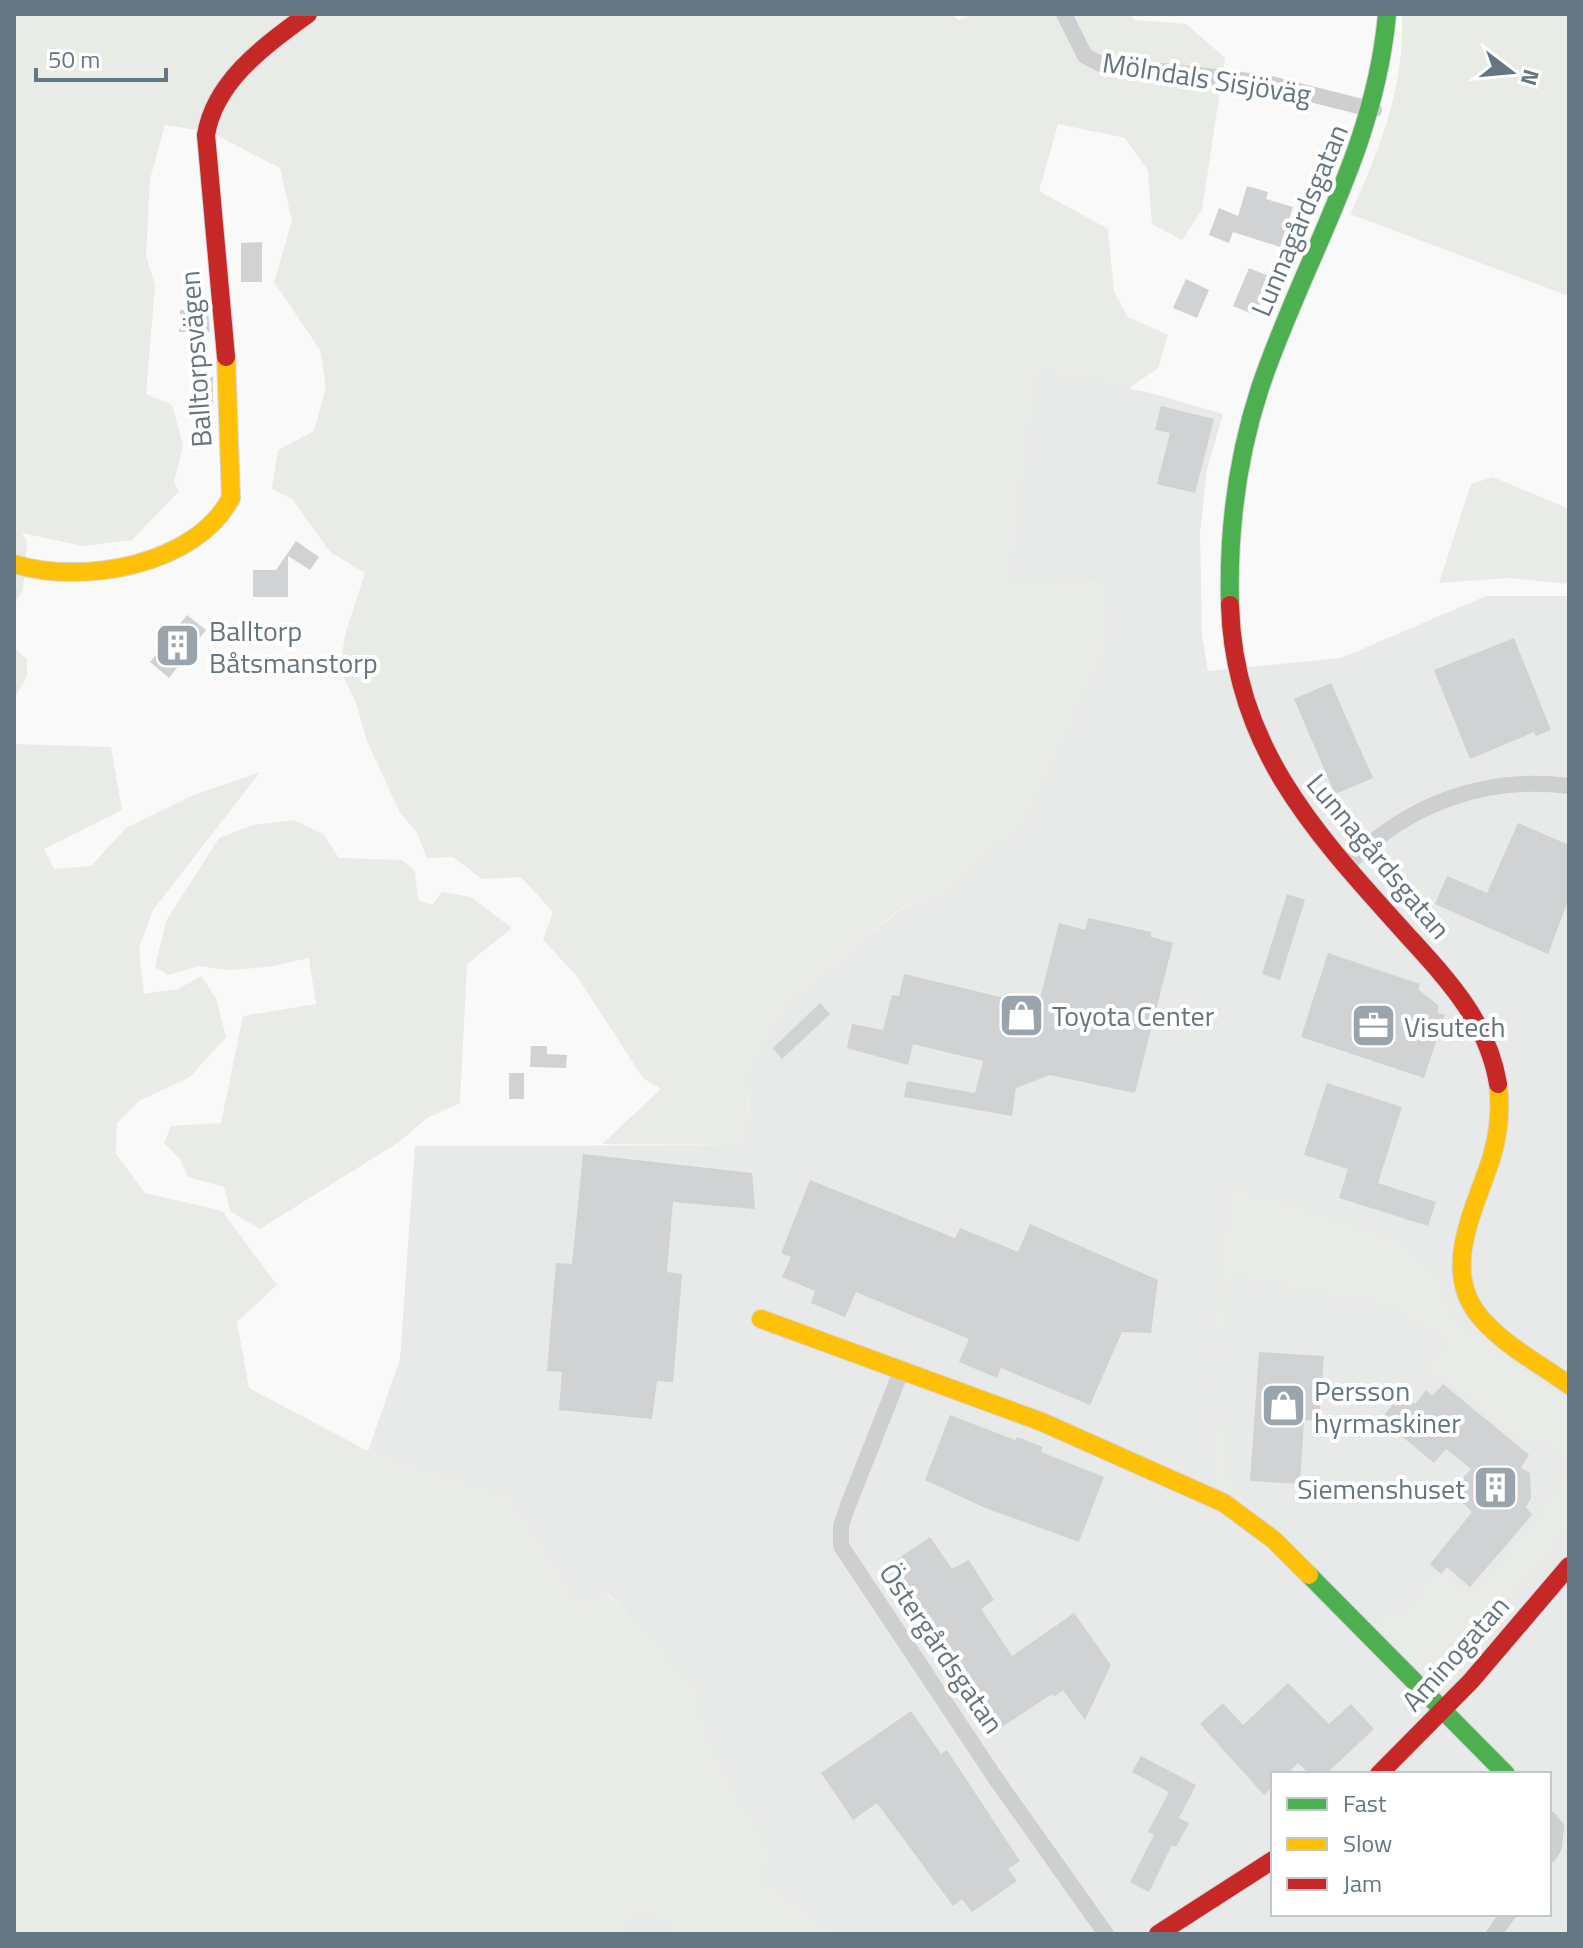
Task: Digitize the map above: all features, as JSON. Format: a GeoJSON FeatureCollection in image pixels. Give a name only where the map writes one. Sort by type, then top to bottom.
{"type":"FeatureCollection","features":[{"type":"Feature","properties":{"kind":"street","name":"Balltorpsvägen"},"geometry":{"type":"LineString","coordinates":[[14,564],[49,574],[126,563],[204,534],[220,523],[228,510],[231,498],[226,358],[206,135],[209,117],[249,58],[308,14]]}},
{"type":"Feature","properties":{"kind":"street","name":"Mölndals Sisjöväg"},"geometry":{"type":"LineString","coordinates":[[1064,14],[1085,56],[1101,64],[1267,83],[1374,110]]}},
{"type":"Feature","properties":{"kind":"street","name":"Lunnagårdsgatan"},"geometry":{"type":"LineString","coordinates":[[1387,14],[1381,82],[1374,110],[1360,153],[1308,268],[1264,377],[1238,478],[1232,540],[1233,632],[1252,721],[1283,785],[1346,866],[1455,989],[1481,1027],[1496,1074],[1498,1132],[1465,1236],[1460,1269],[1463,1289],[1479,1317],[1510,1345],[1569,1385]]}},
{"type":"Feature","properties":{"kind":"street"},"geometry":{"type":"LineString","coordinates":[[1346,866],[1392,825],[1446,798],[1527,784],[1569,786]]}},
{"type":"Feature","properties":{"kind":"street"},"geometry":{"type":"LineString","coordinates":[[761,1319],[1042,1422],[1224,1503],[1274,1540],[1504,1772]]}},
{"type":"Feature","properties":{"kind":"street","name":"Östergårdsgatan"},"geometry":{"type":"LineString","coordinates":[[902,1369],[847,1508],[841,1526],[841,1546],[990,1770],[1106,1934]]}},
{"type":"Feature","properties":{"kind":"street","name":"Lunnagårdsgatan"},"geometry":{"type":"LineString","coordinates":[[1549,1370],[1569,1376]]}},
{"type":"Feature","properties":{"kind":"street","name":"Aminogatan"},"geometry":{"type":"LineString","coordinates":[[1381,1772],[1443,1711],[1569,1566]]}},
{"type":"Feature","properties":{"kind":"street"},"geometry":{"type":"LineString","coordinates":[[1551,1821],[1556,1827],[1551,1852]]}},
{"type":"Feature","properties":{"kind":"street"},"geometry":{"type":"LineString","coordinates":[[1158,1934],[1271,1861]]}},
{"type":"Feature","properties":{"kind":"street"},"geometry":{"type":"LineString","coordinates":[[1494,1934],[1507,1916]]}},
{"type":"Feature","properties":{"kind":"shaded area"},"geometry":{"type":"Polygon","coordinates":[[[14,14],[950,14],[959,20],[972,14],[1129,14],[1135,20],[1186,24],[1225,58],[1202,210],[1182,240],[1152,224],[1148,171],[1125,138],[1058,124],[1039,191],[1108,229],[1114,292],[1128,317],[1168,335],[1158,368],[1128,389],[1037,370],[1016,520],[1011,584],[1110,582],[1099,669],[1025,823],[947,894],[900,909],[786,1004],[749,1071],[748,1145],[602,1144],[661,1089],[643,1078],[576,975],[543,940],[553,912],[521,877],[482,879],[453,857],[427,858],[416,831],[400,813],[367,741],[356,703],[340,669],[345,635],[365,573],[330,552],[292,499],[272,489],[278,450],[314,431],[326,387],[320,350],[274,282],[292,221],[280,168],[210,132],[165,125],[150,179],[146,256],[155,285],[146,394],[172,405],[183,445],[174,482],[179,491],[132,540],[83,546],[22,533],[27,541],[23,590],[14,605],[14,14]]]}},
{"type":"Feature","properties":{"kind":"shaded area"},"geometry":{"type":"Polygon","coordinates":[[[1402,14],[1569,14],[1569,296],[1350,214],[1380,142],[1395,92],[1402,41],[1402,14]]]}},
{"type":"Feature","properties":{"kind":"shaded area"},"geometry":{"type":"Polygon","coordinates":[[[1037,370],[1151,393],[1223,414],[1207,470],[1200,533],[1202,636],[1208,671],[1341,658],[1486,596],[1569,596],[1569,1934],[833,1934],[760,1880],[773,1856],[705,1737],[697,1686],[607,1593],[576,1601],[509,1497],[368,1451],[400,1359],[415,1146],[748,1145],[749,1071],[786,1004],[901,909],[947,894],[1079,706],[1099,669],[1110,582],[1011,584],[1016,520],[1037,370]]]}},
{"type":"Feature","properties":{"kind":"shaded area"},"geometry":{"type":"Polygon","coordinates":[[[1493,477],[1569,509],[1569,584],[1510,578],[1439,583],[1471,484],[1493,477]]]}},
{"type":"Feature","properties":{"kind":"shaded area"},"geometry":{"type":"Polygon","coordinates":[[[14,648],[27,659],[27,676],[14,699],[14,648]]]}},
{"type":"Feature","properties":{"kind":"shaded area"},"geometry":{"type":"Polygon","coordinates":[[[14,744],[111,747],[122,810],[44,849],[54,869],[91,866],[126,828],[194,795],[260,772],[153,910],[139,948],[144,994],[178,989],[201,976],[216,998],[226,1037],[190,1077],[139,1101],[117,1123],[116,1154],[145,1193],[222,1211],[277,1285],[237,1322],[249,1388],[368,1451],[509,1497],[576,1601],[606,1593],[698,1686],[705,1737],[774,1856],[760,1880],[833,1934],[668,1934],[673,1923],[630,1912],[623,1934],[14,1934],[14,744]]]}},
{"type":"Feature","properties":{"kind":"shaded area"},"geometry":{"type":"Polygon","coordinates":[[[294,820],[323,834],[339,858],[402,860],[415,871],[418,900],[432,905],[442,892],[471,897],[512,928],[467,964],[460,1103],[427,1118],[399,1142],[260,1229],[231,1212],[224,1187],[188,1177],[180,1159],[164,1143],[171,1126],[221,1123],[243,1016],[316,1004],[309,958],[268,967],[228,970],[199,966],[168,975],[155,967],[166,921],[219,838],[253,825],[294,820]]]}},
{"type":"Feature","properties":{"kind":"shaded area"},"geometry":{"type":"Polygon","coordinates":[[[1237,1189],[1295,1204],[1395,1237],[1438,1277],[1448,1305],[1462,1323],[1569,1400],[1569,1531],[1494,1615],[1495,1631],[1464,1669],[1452,1662],[1422,1673],[1374,1625],[1386,1608],[1401,1616],[1434,1573],[1443,1577],[1446,1574],[1469,1593],[1536,1517],[1557,1485],[1561,1463],[1555,1448],[1539,1442],[1528,1449],[1444,1381],[1423,1372],[1444,1341],[1388,1307],[1234,1277],[1222,1349],[1222,1402],[1232,1479],[1249,1507],[1225,1495],[1214,1483],[1210,1465],[1210,1394],[1227,1202],[1230,1192],[1237,1189]]]}},
{"type":"Feature","properties":{"kind":"shaded area"},"geometry":{"type":"Polygon","coordinates":[[[630,1912],[674,1923],[668,1934],[623,1934],[630,1912]]]}},
{"type":"Feature","properties":{"kind":"building"},"geometry":{"type":"Polygon","coordinates":[[[1247,186],[1268,192],[1266,199],[1293,207],[1280,247],[1233,232],[1229,243],[1209,235],[1219,208],[1238,216],[1247,186]]]}},
{"type":"Feature","properties":{"kind":"building"},"geometry":{"type":"Polygon","coordinates":[[[262,242],[262,282],[241,282],[241,243],[262,242]]]}},
{"type":"Feature","properties":{"kind":"building"},"geometry":{"type":"Polygon","coordinates":[[[1249,268],[1271,277],[1255,315],[1233,306],[1249,268]]]}},
{"type":"Feature","properties":{"kind":"building"},"geometry":{"type":"Polygon","coordinates":[[[1186,279],[1209,290],[1197,318],[1173,308],[1186,279]]]}},
{"type":"Feature","properties":{"kind":"building"},"geometry":{"type":"Polygon","coordinates":[[[180,310],[208,311],[210,332],[179,332],[180,310]]]}},
{"type":"Feature","properties":{"kind":"building"},"geometry":{"type":"Polygon","coordinates":[[[197,375],[213,377],[213,412],[192,409],[197,375]]]}},
{"type":"Feature","properties":{"kind":"building"},"geometry":{"type":"Polygon","coordinates":[[[1161,406],[1214,419],[1195,493],[1157,484],[1170,433],[1155,430],[1161,406]]]}},
{"type":"Feature","properties":{"kind":"building"},"geometry":{"type":"Polygon","coordinates":[[[296,541],[319,557],[310,570],[288,556],[288,597],[253,597],[253,570],[276,570],[296,541]]]}},
{"type":"Feature","properties":{"kind":"building","name":"Balltorp Båtsmanstorp"},"geometry":{"type":"Polygon","coordinates":[[[187,615],[206,630],[169,678],[150,662],[187,615]]]}},
{"type":"Feature","properties":{"kind":"building"},"geometry":{"type":"Polygon","coordinates":[[[1514,638],[1551,730],[1536,736],[1534,732],[1470,759],[1434,670],[1514,638]]]}},
{"type":"Feature","properties":{"kind":"building"},"geometry":{"type":"Polygon","coordinates":[[[1331,683],[1373,778],[1335,794],[1294,699],[1331,683]]]}},
{"type":"Feature","properties":{"kind":"building"},"geometry":{"type":"Polygon","coordinates":[[[1518,823],[1569,845],[1569,898],[1548,954],[1435,904],[1447,876],[1487,893],[1518,823]]]}},
{"type":"Feature","properties":{"kind":"building"},"geometry":{"type":"Polygon","coordinates":[[[1287,894],[1305,900],[1280,980],[1262,974],[1287,894]]]}},
{"type":"Feature","properties":{"kind":"building","name":"Toyota Center"},"geometry":{"type":"Polygon","coordinates":[[[1088,918],[1151,932],[1151,937],[1173,943],[1135,1093],[1050,1075],[1016,1088],[1012,1116],[904,1097],[907,1081],[975,1093],[983,1061],[913,1044],[908,1065],[847,1048],[852,1024],[883,1030],[892,995],[899,996],[904,974],[1038,1006],[1059,923],[1085,930],[1088,918]]]}},
{"type":"Feature","properties":{"kind":"building","name":"Visutech"},"geometry":{"type":"Polygon","coordinates":[[[1328,953],[1420,984],[1418,989],[1439,1006],[1437,1013],[1445,1015],[1424,1078],[1301,1037],[1328,953]]]}},
{"type":"Feature","properties":{"kind":"building"},"geometry":{"type":"Polygon","coordinates":[[[820,1003],[830,1014],[782,1059],[773,1048],[820,1003]]]}},
{"type":"Feature","properties":{"kind":"building"},"geometry":{"type":"Polygon","coordinates":[[[531,1046],[547,1046],[547,1054],[567,1055],[566,1068],[530,1067],[531,1046]]]}},
{"type":"Feature","properties":{"kind":"building"},"geometry":{"type":"Polygon","coordinates":[[[509,1073],[524,1073],[524,1099],[509,1099],[509,1073]]]}},
{"type":"Feature","properties":{"kind":"building"},"geometry":{"type":"Polygon","coordinates":[[[1327,1083],[1402,1107],[1378,1183],[1436,1202],[1428,1226],[1339,1198],[1348,1169],[1304,1155],[1327,1083]]]}},
{"type":"Feature","properties":{"kind":"building"},"geometry":{"type":"Polygon","coordinates":[[[583,1154],[752,1173],[755,1209],[673,1202],[667,1272],[682,1274],[673,1382],[657,1381],[652,1419],[559,1410],[562,1372],[547,1371],[556,1263],[572,1264],[583,1154]]]}},
{"type":"Feature","properties":{"kind":"building"},"geometry":{"type":"Polygon","coordinates":[[[810,1180],[955,1238],[960,1228],[1018,1252],[1030,1224],[1158,1280],[1151,1333],[1122,1332],[1090,1405],[1001,1368],[997,1378],[959,1362],[969,1339],[856,1292],[845,1317],[811,1303],[815,1291],[782,1277],[791,1257],[781,1253],[810,1180]]]}},
{"type":"Feature","properties":{"kind":"building"},"geometry":{"type":"Polygon","coordinates":[[[1259,1352],[1324,1356],[1319,1421],[1304,1420],[1300,1484],[1250,1481],[1259,1352]]]}},
{"type":"Feature","properties":{"kind":"building","name":"Siemenshuset"},"geometry":{"type":"Polygon","coordinates":[[[1443,1384],[1529,1455],[1521,1468],[1530,1473],[1531,1498],[1526,1507],[1532,1515],[1470,1587],[1447,1567],[1441,1574],[1430,1564],[1472,1512],[1462,1502],[1462,1479],[1471,1469],[1446,1449],[1434,1463],[1381,1419],[1401,1394],[1415,1404],[1426,1390],[1432,1396],[1443,1384]]]}},
{"type":"Feature","properties":{"kind":"building"},"geometry":{"type":"Polygon","coordinates":[[[950,1415],[1015,1440],[1017,1437],[1043,1447],[1041,1452],[1104,1477],[1079,1542],[983,1507],[925,1480],[950,1415]]]}},
{"type":"Feature","properties":{"kind":"building"},"geometry":{"type":"Polygon","coordinates":[[[930,1537],[952,1569],[969,1560],[994,1600],[981,1609],[1012,1656],[1074,1613],[1111,1665],[1085,1720],[1063,1690],[993,1733],[963,1690],[974,1682],[889,1565],[930,1537]]]}},
{"type":"Feature","properties":{"kind":"building"},"geometry":{"type":"Polygon","coordinates":[[[1288,1683],[1329,1724],[1351,1704],[1374,1729],[1328,1772],[1307,1772],[1298,1763],[1289,1772],[1271,1772],[1271,1789],[1264,1795],[1200,1724],[1223,1703],[1243,1725],[1288,1683]]]}},
{"type":"Feature","properties":{"kind":"building"},"geometry":{"type":"Polygon","coordinates":[[[911,1711],[941,1754],[947,1750],[1020,1861],[1008,1869],[1017,1881],[972,1912],[962,1899],[953,1906],[877,1803],[853,1820],[821,1773],[911,1711]]]}},
{"type":"Feature","properties":{"kind":"building"},"geometry":{"type":"Polygon","coordinates":[[[1141,1756],[1196,1785],[1179,1818],[1189,1823],[1176,1847],[1172,1845],[1149,1892],[1130,1882],[1154,1835],[1148,1832],[1169,1792],[1132,1772],[1141,1756]]]}},
{"type":"Feature","properties":{"kind":"traffic: fast"},"geometry":{"type":"LineString","coordinates":[[1230,605],[1236,495],[1252,414],[1277,341],[1353,159],[1380,64],[1387,14]]}},
{"type":"Feature","properties":{"kind":"traffic: fast"},"geometry":{"type":"LineString","coordinates":[[1309,1575],[1504,1772]]}},
{"type":"Feature","properties":{"kind":"traffic: slow"},"geometry":{"type":"LineString","coordinates":[[14,564],[72,572],[134,564],[164,554],[191,540],[214,521],[231,498],[226,357]]}},
{"type":"Feature","properties":{"kind":"traffic: slow"},"geometry":{"type":"LineString","coordinates":[[1498,1084],[1496,1138],[1465,1238],[1463,1280],[1469,1299],[1490,1328],[1569,1385]]}},
{"type":"Feature","properties":{"kind":"traffic: slow"},"geometry":{"type":"LineString","coordinates":[[761,1319],[1042,1422],[1224,1503],[1274,1540],[1309,1575]]}},
{"type":"Feature","properties":{"kind":"traffic: jam"},"geometry":{"type":"LineString","coordinates":[[226,357],[206,135],[211,115],[231,81],[260,51],[308,14]]}},
{"type":"Feature","properties":{"kind":"traffic: jam"},"geometry":{"type":"LineString","coordinates":[[1230,605],[1235,656],[1247,703],[1264,746],[1286,786],[1342,861],[1464,1003],[1485,1041],[1498,1084]]}},
{"type":"Feature","properties":{"kind":"traffic: jam"},"geometry":{"type":"LineString","coordinates":[[1381,1772],[1471,1681],[1569,1566]]}},
{"type":"Feature","properties":{"kind":"traffic: jam"},"geometry":{"type":"LineString","coordinates":[[1158,1934],[1271,1861]]}},
{"type":"Feature","properties":{"kind":"place","name":"Balltorp Båtsmanstorp"},"geometry":{"type":"Point","coordinates":[178,646]}},
{"type":"Feature","properties":{"kind":"place","name":"Toyota Center"},"geometry":{"type":"Point","coordinates":[1021,1015]}},
{"type":"Feature","properties":{"kind":"place","name":"Visutech"},"geometry":{"type":"Point","coordinates":[1373,1026]}},
{"type":"Feature","properties":{"kind":"place","name":"Persson hyrmaskiner"},"geometry":{"type":"Point","coordinates":[1283,1406]}},
{"type":"Feature","properties":{"kind":"place","name":"Siemenshuset"},"geometry":{"type":"Point","coordinates":[1496,1488]}}]}
